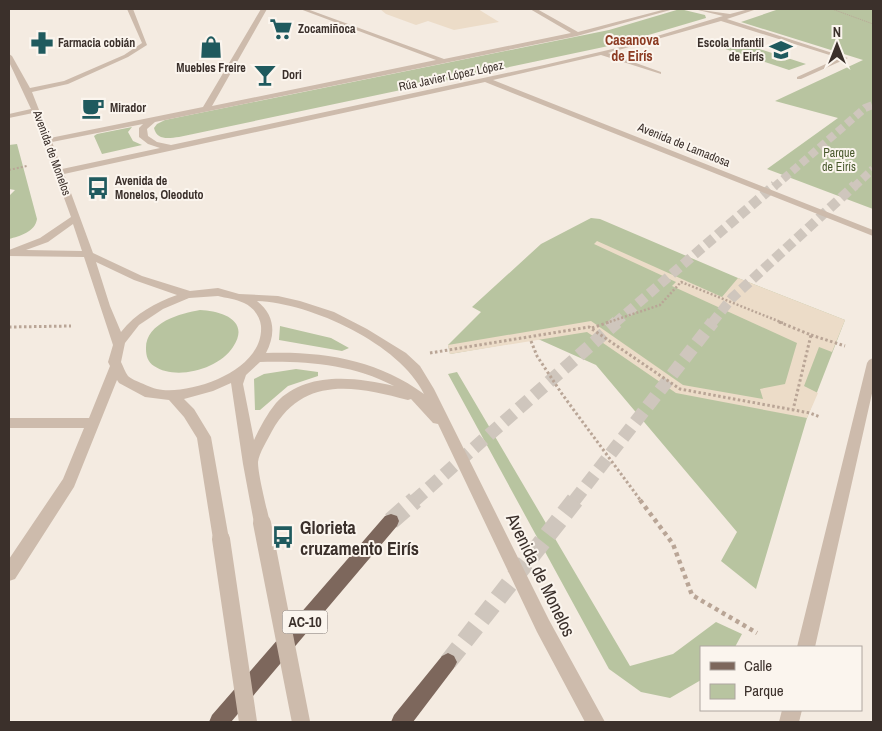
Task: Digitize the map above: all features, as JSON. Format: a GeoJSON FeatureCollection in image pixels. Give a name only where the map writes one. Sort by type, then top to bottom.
{"type":"FeatureCollection","features":[{"type":"Feature","properties":{"kind":"main road","name":"AC-10"},"geometry":{"type":"LineString","coordinates":[[219,722],[391,521]]}},
{"type":"Feature","properties":{"kind":"main road"},"geometry":{"type":"LineString","coordinates":[[401,722],[448,662]]}},
{"type":"Feature","properties":{"kind":"street"},"geometry":{"type":"LineString","coordinates":[[28,91],[66,83],[126,56],[145,44],[130,9]]}},
{"type":"Feature","properties":{"kind":"street"},"geometry":{"type":"LineString","coordinates":[[206,109],[264,9]]}},
{"type":"Feature","properties":{"kind":"street"},"geometry":{"type":"LineString","coordinates":[[303,9],[442,61]]}},
{"type":"Feature","properties":{"kind":"street"},"geometry":{"type":"LineString","coordinates":[[533,9],[577,34]]}},
{"type":"Feature","properties":{"kind":"street","name":"Rúa Javier López López"},"geometry":{"type":"LineString","coordinates":[[47,141],[577,34],[671,9]]}},
{"type":"Feature","properties":{"kind":"street","name":"Rúa Javier López López"},"geometry":{"type":"LineString","coordinates":[[697,9],[719,15],[732,16]]}},
{"type":"Feature","properties":{"kind":"street","name":"Rúa Javier López López"},"geometry":{"type":"LineString","coordinates":[[59,172],[486,80],[601,53],[754,9]]}},
{"type":"Feature","properties":{"kind":"street"},"geometry":{"type":"LineString","coordinates":[[722,19],[845,58],[799,78]]}},
{"type":"Feature","properties":{"kind":"street"},"geometry":{"type":"LineString","coordinates":[[601,53],[659,73]]}},
{"type":"Feature","properties":{"kind":"street","name":"Avenida de Monelos"},"geometry":{"type":"LineString","coordinates":[[9,56],[36,110],[76,218],[104,306],[113,324],[118,344]]}},
{"type":"Feature","properties":{"kind":"street","name":"Avenida de Lamadosa"},"geometry":{"type":"LineString","coordinates":[[486,80],[873,233]]}},
{"type":"Feature","properties":{"kind":"street"},"geometry":{"type":"LineString","coordinates":[[9,116],[36,110]]}},
{"type":"Feature","properties":{"kind":"street","name":"Rúa Javier López López"},"geometry":{"type":"LineString","coordinates":[[153,119],[143,128],[142,135],[146,140],[154,144],[172,148]]}},
{"type":"Feature","properties":{"kind":"street"},"geometry":{"type":"LineString","coordinates":[[10,253],[44,240],[76,218]]}},
{"type":"Feature","properties":{"kind":"street"},"geometry":{"type":"LineString","coordinates":[[10,253],[87,254],[138,278],[190,295]]}},
{"type":"Feature","properties":{"kind":"street"},"geometry":{"type":"LineString","coordinates":[[9,573],[69,482],[116,368],[115,356],[118,344],[125,331],[138,318],[162,304],[190,295],[226,293],[253,303],[262,311],[266,321],[267,333],[264,345],[257,358],[220,385],[196,392],[172,395],[152,394],[135,388],[123,379],[116,368]]}},
{"type":"Feature","properties":{"kind":"street","name":"Avenida de Monelos"},"geometry":{"type":"LineString","coordinates":[[241,297],[279,298],[335,316],[363,331],[412,367],[428,390],[543,626],[596,722]]}},
{"type":"Feature","properties":{"kind":"street","name":"Avenida de Monelos"},"geometry":{"type":"LineString","coordinates":[[257,358],[283,356],[334,360],[382,376],[401,385],[419,398],[436,415],[455,443]]}},
{"type":"Feature","properties":{"kind":"street"},"geometry":{"type":"LineString","coordinates":[[806,646],[867,418],[873,363]]}},
{"type":"Feature","properties":{"kind":"street"},"geometry":{"type":"LineString","coordinates":[[240,372],[237,384],[250,464],[301,722]]}},
{"type":"Feature","properties":{"kind":"street"},"geometry":{"type":"LineString","coordinates":[[250,464],[270,423],[282,406],[298,394],[319,386],[347,383],[369,385],[419,398]]}},
{"type":"Feature","properties":{"kind":"street"},"geometry":{"type":"LineString","coordinates":[[172,395],[189,412],[204,437],[248,722]]}},
{"type":"Feature","properties":{"kind":"street"},"geometry":{"type":"LineString","coordinates":[[9,423],[94,423]]}},
{"type":"Feature","properties":{"kind":"path"},"geometry":{"type":"LineString","coordinates":[[832,9],[873,24]]}},
{"type":"Feature","properties":{"kind":"path"},"geometry":{"type":"LineString","coordinates":[[9,170],[27,166]]}},
{"type":"Feature","properties":{"kind":"path"},"geometry":{"type":"LineString","coordinates":[[591,329],[660,305],[681,282],[811,335],[845,346]]}},
{"type":"Feature","properties":{"kind":"path"},"geometry":{"type":"LineString","coordinates":[[9,327],[71,326]]}},
{"type":"Feature","properties":{"kind":"path"},"geometry":{"type":"LineString","coordinates":[[430,353],[589,327],[680,389],[793,410],[820,417]]}},
{"type":"Feature","properties":{"kind":"path"},"geometry":{"type":"LineString","coordinates":[[793,410],[811,335]]}},
{"type":"Feature","properties":{"kind":"path"},"geometry":{"type":"LineString","coordinates":[[531,341],[537,356],[562,394],[673,544],[692,595],[757,633]]}},
{"type":"Feature","properties":{"kind":"green space"},"geometry":{"type":"Polygon","coordinates":[[[680,9],[705,15],[706,18],[618,44],[179,137],[161,137],[154,128],[165,120],[609,30],[680,9]]]}},
{"type":"Feature","properties":{"kind":"green space","name":"Parque de Eirís"},"geometry":{"type":"Polygon","coordinates":[[[779,9],[873,9],[873,209],[767,169],[838,118],[775,101],[863,60],[741,22],[779,9]]]}},
{"type":"Feature","properties":{"kind":"green space"},"geometry":{"type":"Polygon","coordinates":[[[732,40],[806,64],[789,70],[716,46],[732,40]]]}},
{"type":"Feature","properties":{"kind":"green space"},"geometry":{"type":"Polygon","coordinates":[[[132,127],[128,132],[133,141],[142,145],[102,154],[94,136],[132,127]]]}},
{"type":"Feature","properties":{"kind":"green space"},"geometry":{"type":"Polygon","coordinates":[[[17,144],[37,219],[30,230],[9,239],[9,196],[15,190],[9,189],[9,145],[17,144]]]}},
{"type":"Feature","properties":{"kind":"green space"},"geometry":{"type":"Polygon","coordinates":[[[591,218],[600,219],[738,278],[845,320],[807,418],[756,589],[721,561],[737,532],[596,365],[538,339],[450,354],[448,345],[481,312],[472,307],[541,244],[591,218]]]}},
{"type":"Feature","properties":{"kind":"green space"},"geometry":{"type":"Polygon","coordinates":[[[200,310],[217,312],[231,319],[236,324],[238,338],[233,347],[218,361],[208,367],[196,370],[174,372],[154,366],[146,354],[147,340],[151,332],[174,317],[200,310]]]}},
{"type":"Feature","properties":{"kind":"green space"},"geometry":{"type":"Polygon","coordinates":[[[280,326],[331,338],[349,348],[342,351],[279,340],[280,326]]]}},
{"type":"Feature","properties":{"kind":"green space"},"geometry":{"type":"Polygon","coordinates":[[[296,369],[318,372],[318,376],[288,386],[260,410],[255,410],[254,379],[264,374],[296,369]]]}},
{"type":"Feature","properties":{"kind":"green space"},"geometry":{"type":"Polygon","coordinates":[[[457,372],[630,666],[673,654],[716,622],[742,634],[736,646],[700,646],[700,681],[670,698],[641,692],[609,669],[448,374],[457,372]]]}},
{"type":"Feature","properties":{"kind":"shaded area"},"geometry":{"type":"Polygon","coordinates":[[[380,9],[478,9],[499,22],[454,30],[428,21],[416,25],[386,14],[380,9]]]}},
{"type":"Feature","properties":{"kind":"shaded area"},"geometry":{"type":"Polygon","coordinates":[[[597,241],[722,297],[738,278],[845,320],[832,352],[819,347],[804,386],[818,393],[807,418],[676,393],[587,332],[450,354],[448,345],[591,321],[683,385],[763,399],[760,389],[785,384],[797,343],[672,286],[676,282],[594,244],[597,241]]]}},
{"type":"Feature","properties":{"kind":"tunnel"},"geometry":{"type":"LineString","coordinates":[[774,187],[865,108],[873,105]]}},
{"type":"Feature","properties":{"kind":"tunnel"},"geometry":{"type":"LineString","coordinates":[[854,187],[873,169]]}},
{"type":"Feature","properties":{"kind":"tunnel"},"geometry":{"type":"LineString","coordinates":[[615,323],[775,185]]}},
{"type":"Feature","properties":{"kind":"tunnel"},"geometry":{"type":"LineString","coordinates":[[712,323],[732,298],[855,185]]}},
{"type":"Feature","properties":{"kind":"tunnel"},"geometry":{"type":"LineString","coordinates":[[414,501],[617,322]]}},
{"type":"Feature","properties":{"kind":"tunnel"},"geometry":{"type":"LineString","coordinates":[[574,501],[713,322]]}},
{"type":"Feature","properties":{"kind":"tunnel"},"geometry":{"type":"LineString","coordinates":[[391,521],[415,500]]}},
{"type":"Feature","properties":{"kind":"tunnel"},"geometry":{"type":"LineString","coordinates":[[448,662],[575,500]]}},
{"type":"Feature","properties":{"kind":"place","name":"Zocamiñoca"},"geometry":{"type":"Point","coordinates":[281,29]}},
{"type":"Feature","properties":{"kind":"place","name":"Farmacia cobián"},"geometry":{"type":"Point","coordinates":[42,43]}},
{"type":"Feature","properties":{"kind":"place","name":"Muebles Freire"},"geometry":{"type":"Point","coordinates":[211,47]}},
{"type":"Feature","properties":{"kind":"place","name":"Escola Infantil de Eirís"},"geometry":{"type":"Point","coordinates":[781,50]}},
{"type":"Feature","properties":{"kind":"place","name":"Dori"},"geometry":{"type":"Point","coordinates":[265,75]}},
{"type":"Feature","properties":{"kind":"place","name":"Mirador"},"geometry":{"type":"Point","coordinates":[93,108]}},
{"type":"Feature","properties":{"kind":"place","name":"Avenida de Monelos, Oleoduto"},"geometry":{"type":"Point","coordinates":[98,188]}},
{"type":"Feature","properties":{"kind":"place","name":"Glorieta cruzamento Eirís"},"geometry":{"type":"Point","coordinates":[283,537]}},
{"type":"Feature","properties":{"kind":"district","name":"Casanova de Eirís"},"geometry":{"type":"Point","coordinates":[632,48]}}]}
